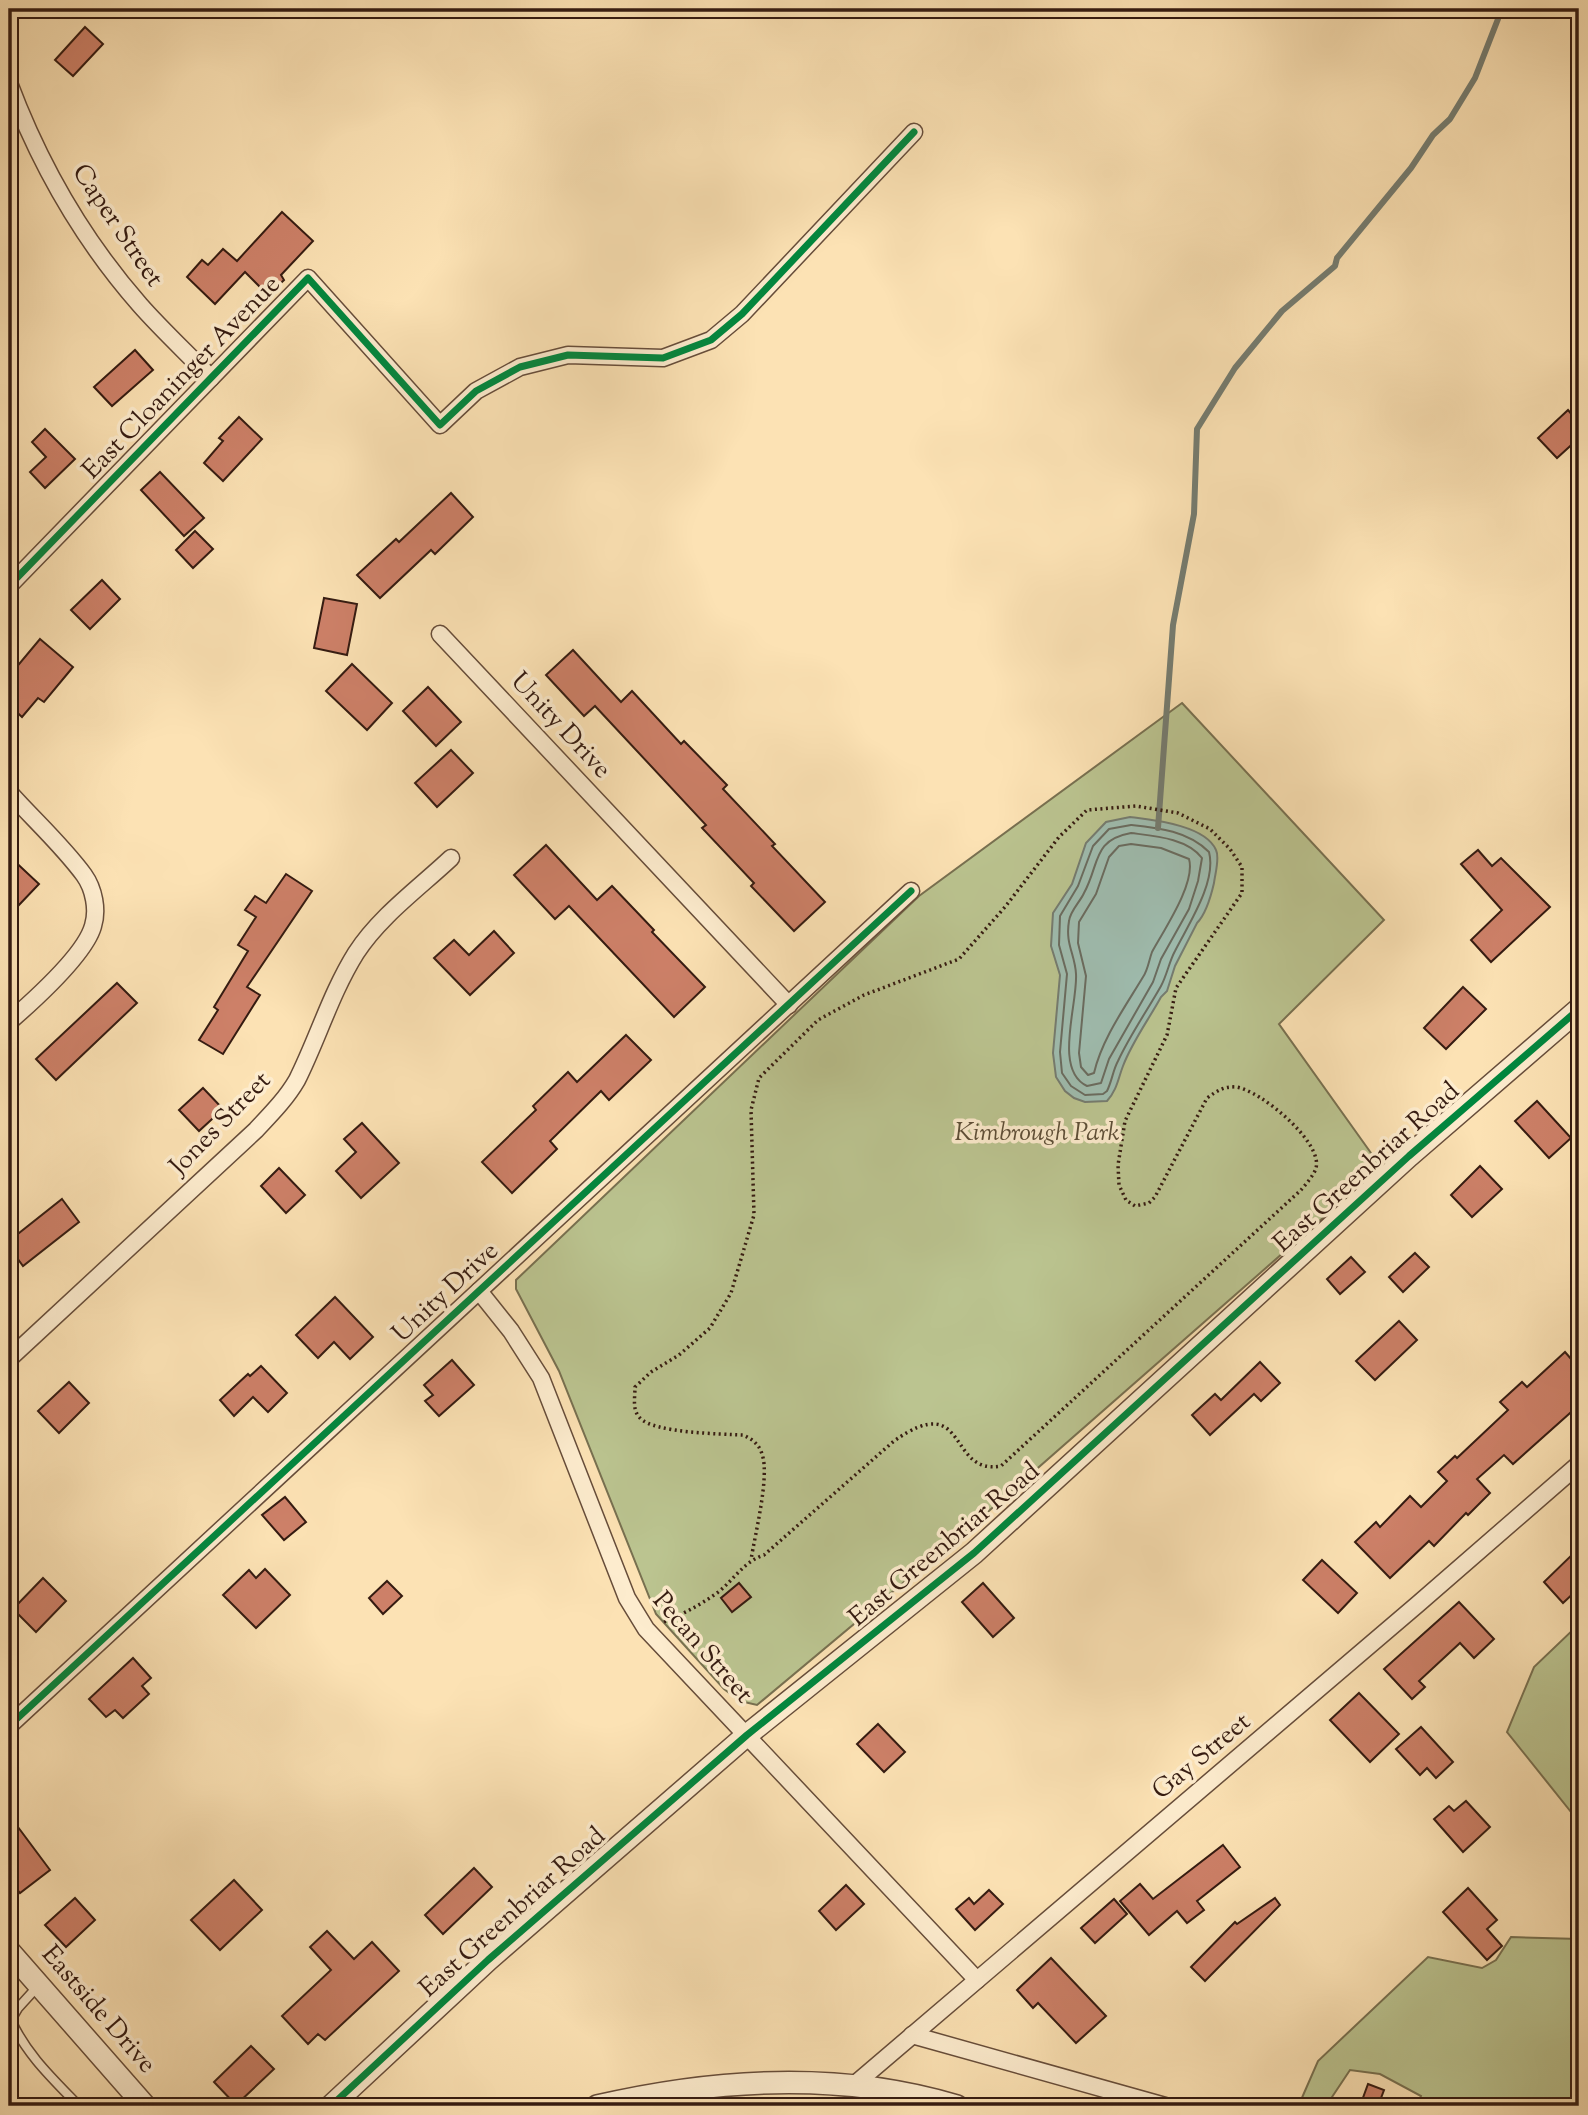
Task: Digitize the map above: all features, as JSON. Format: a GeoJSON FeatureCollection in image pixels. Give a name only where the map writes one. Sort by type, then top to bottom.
{"type":"FeatureCollection","features":[{"type":"Feature","properties":{"kind":"street","name":"Caper Street"},"geometry":{"type":"LineString","coordinates":[[9,83],[27,131],[77,222],[139,304],[211,378]]}},
{"type":"Feature","properties":{"kind":"street","name":"East Cloaninger Avenue"},"geometry":{"type":"LineString","coordinates":[[9,586],[308,278],[440,425],[476,391],[520,367],[568,355],[663,358],[711,340],[742,314],[914,132]]}},
{"type":"Feature","properties":{"kind":"street","name":"Unity Drive"},"geometry":{"type":"LineString","coordinates":[[440,634],[789,1004]]}},
{"type":"Feature","properties":{"kind":"street"},"geometry":{"type":"LineString","coordinates":[[9,792],[85,877],[95,901],[93,927],[80,949],[36,998],[9,1021]]}},
{"type":"Feature","properties":{"kind":"street","name":"Jones Street"},"geometry":{"type":"LineString","coordinates":[[9,1359],[256,1130],[279,1105],[296,1080],[335,991],[358,951],[383,920],[451,859]]}},
{"type":"Feature","properties":{"kind":"street","name":"Unity Drive"},"geometry":{"type":"LineString","coordinates":[[9,1726],[911,891]]}},
{"type":"Feature","properties":{"kind":"street","name":"East Greenbriar Road"},"geometry":{"type":"LineString","coordinates":[[331,2106],[488,1961],[747,1735],[974,1553],[1409,1156],[1579,1009]]}},
{"type":"Feature","properties":{"kind":"street","name":"Pecan Street"},"geometry":{"type":"LineString","coordinates":[[479,1291],[511,1331],[541,1378],[627,1598],[646,1629],[977,1980]]}},
{"type":"Feature","properties":{"kind":"street","name":"Gay Street"},"geometry":{"type":"LineString","coordinates":[[854,2085],[1579,1464]]}},
{"type":"Feature","properties":{"kind":"street","name":"Eastside Drive"},"geometry":{"type":"LineString","coordinates":[[9,1951],[145,2106]]}},
{"type":"Feature","properties":{"kind":"street"},"geometry":{"type":"LineString","coordinates":[[912,2035],[1165,2106]]}},
{"type":"Feature","properties":{"kind":"street"},"geometry":{"type":"LineString","coordinates":[[597,2106],[650,2094],[752,2083],[854,2085],[922,2096],[957,2106]]}},
{"type":"Feature","properties":{"kind":"lane"},"geometry":{"type":"LineString","coordinates":[[38,1986],[11,2020],[35,2060],[79,2106]]}},
{"type":"Feature","properties":{"kind":"path"},"geometry":{"type":"LineString","coordinates":[[646,1629],[691,1611],[719,1591],[751,1560],[764,1555],[894,1441],[914,1427],[932,1422],[948,1428],[976,1464],[990,1468],[1001,1466],[1301,1190],[1316,1168],[1315,1153],[1295,1126],[1273,1105],[1238,1087],[1222,1088],[1207,1098],[1149,1203],[1135,1206],[1126,1200],[1119,1185],[1118,1165],[1125,1121],[1167,1035],[1176,988],[1242,893],[1242,867],[1230,849],[1210,829],[1178,813],[1136,806],[1087,810],[1059,836],[1006,907],[959,959],[863,995],[818,1020],[759,1078],[751,1110],[754,1215],[731,1293],[710,1328],[635,1387],[634,1408],[641,1420],[666,1429],[743,1435],[754,1440],[762,1453],[765,1472],[751,1560]]}},
{"type":"Feature","properties":{"kind":"green space","name":"Kimbrough Park"},"geometry":{"type":"Polygon","coordinates":[[[1182,703],[1384,920],[1279,1024],[1381,1167],[982,1517],[757,1705],[740,1701],[724,1689],[656,1614],[559,1371],[516,1289],[516,1280],[919,896],[1182,703]]]}},
{"type":"Feature","properties":{"kind":"green space"},"geometry":{"type":"Polygon","coordinates":[[[1579,1624],[1579,1822],[1507,1732],[1534,1667],[1579,1624]]]}},
{"type":"Feature","properties":{"kind":"green space"},"geometry":{"type":"Polygon","coordinates":[[[1511,1937],[1579,1939],[1579,2095],[1565,2106],[1530,2106],[1521,2101],[1514,2106],[1417,2106],[1421,2096],[1380,2074],[1350,2070],[1326,2106],[1309,2106],[1301,2100],[1318,2061],[1428,1957],[1482,1968],[1496,1960],[1511,1937]]]}},
{"type":"Feature","properties":{"kind":"water"},"geometry":{"type":"Polygon","coordinates":[[[1130,817],[1178,825],[1201,835],[1216,850],[1217,866],[1206,910],[1175,966],[1167,991],[1131,1048],[1113,1093],[1107,1101],[1085,1102],[1065,1091],[1056,1077],[1053,1053],[1060,975],[1051,946],[1053,913],[1072,884],[1086,843],[1106,822],[1130,817]]]}},
{"type":"Feature","properties":{"kind":"building"},"geometry":{"type":"Polygon","coordinates":[[[85,27],[103,44],[73,76],[55,60],[85,27]]]}},
{"type":"Feature","properties":{"kind":"building"},"geometry":{"type":"Polygon","coordinates":[[[282,212],[313,241],[281,275],[284,280],[268,295],[245,272],[215,304],[187,277],[202,260],[208,265],[223,249],[237,261],[282,212]]]}},
{"type":"Feature","properties":{"kind":"building"},"geometry":{"type":"Polygon","coordinates":[[[135,350],[153,370],[112,406],[94,387],[135,350]]]}},
{"type":"Feature","properties":{"kind":"building"},"geometry":{"type":"Polygon","coordinates":[[[1568,410],[1579,423],[1579,438],[1557,458],[1538,438],[1568,410]]]}},
{"type":"Feature","properties":{"kind":"building"},"geometry":{"type":"Polygon","coordinates":[[[239,417],[262,439],[223,481],[204,463],[223,441],[219,438],[239,417]]]}},
{"type":"Feature","properties":{"kind":"building"},"geometry":{"type":"Polygon","coordinates":[[[45,429],[75,459],[45,488],[30,472],[46,457],[32,442],[45,429]]]}},
{"type":"Feature","properties":{"kind":"building"},"geometry":{"type":"Polygon","coordinates":[[[160,472],[204,518],[184,536],[141,490],[160,472]]]}},
{"type":"Feature","properties":{"kind":"building"},"geometry":{"type":"Polygon","coordinates":[[[451,493],[473,517],[435,554],[431,550],[380,598],[357,575],[396,539],[399,542],[451,493]]]}},
{"type":"Feature","properties":{"kind":"building"},"geometry":{"type":"Polygon","coordinates":[[[195,531],[213,549],[193,568],[176,550],[195,531]]]}},
{"type":"Feature","properties":{"kind":"building"},"geometry":{"type":"Polygon","coordinates":[[[102,580],[120,599],[90,629],[71,610],[102,580]]]}},
{"type":"Feature","properties":{"kind":"building"},"geometry":{"type":"Polygon","coordinates":[[[324,598],[357,604],[347,655],[314,648],[324,598]]]}},
{"type":"Feature","properties":{"kind":"building"},"geometry":{"type":"Polygon","coordinates":[[[40,639],[73,667],[44,702],[38,698],[22,717],[9,705],[9,676],[40,639]]]}},
{"type":"Feature","properties":{"kind":"building"},"geometry":{"type":"Polygon","coordinates":[[[573,650],[621,702],[632,691],[681,744],[684,741],[727,785],[723,789],[825,902],[794,931],[751,886],[754,883],[702,828],[706,825],[595,706],[584,716],[546,675],[573,650]]]}},
{"type":"Feature","properties":{"kind":"building"},"geometry":{"type":"Polygon","coordinates":[[[352,664],[392,703],[367,730],[326,691],[352,664]]]}},
{"type":"Feature","properties":{"kind":"building"},"geometry":{"type":"Polygon","coordinates":[[[428,687],[461,722],[436,746],[403,711],[428,687]]]}},
{"type":"Feature","properties":{"kind":"building"},"geometry":{"type":"Polygon","coordinates":[[[451,750],[473,773],[437,807],[415,783],[451,750]]]}},
{"type":"Feature","properties":{"kind":"building"},"geometry":{"type":"Polygon","coordinates":[[[546,845],[597,900],[612,886],[705,987],[674,1017],[569,906],[555,919],[514,875],[546,845]]]}},
{"type":"Feature","properties":{"kind":"building"},"geometry":{"type":"Polygon","coordinates":[[[1478,850],[1492,866],[1501,858],[1550,907],[1491,962],[1471,940],[1502,910],[1461,864],[1478,850]]]}},
{"type":"Feature","properties":{"kind":"building"},"geometry":{"type":"Polygon","coordinates":[[[9,856],[39,884],[18,906],[9,897],[9,856]]]}},
{"type":"Feature","properties":{"kind":"building"},"geometry":{"type":"Polygon","coordinates":[[[286,874],[312,891],[247,987],[260,995],[223,1054],[199,1040],[218,1010],[214,1007],[248,951],[238,945],[256,917],[245,910],[255,896],[266,903],[286,874]]]}},
{"type":"Feature","properties":{"kind":"building"},"geometry":{"type":"Polygon","coordinates":[[[494,931],[514,953],[470,995],[434,958],[454,940],[469,955],[494,931]]]}},
{"type":"Feature","properties":{"kind":"building"},"geometry":{"type":"Polygon","coordinates":[[[117,983],[137,1003],[56,1080],[36,1059],[117,983]]]}},
{"type":"Feature","properties":{"kind":"building"},"geometry":{"type":"Polygon","coordinates":[[[1463,987],[1486,1009],[1446,1049],[1424,1028],[1463,987]]]}},
{"type":"Feature","properties":{"kind":"building"},"geometry":{"type":"Polygon","coordinates":[[[626,1035],[651,1060],[609,1100],[601,1091],[550,1141],[557,1149],[512,1193],[482,1162],[536,1110],[533,1106],[568,1072],[577,1082],[626,1035]]]}},
{"type":"Feature","properties":{"kind":"building"},"geometry":{"type":"Polygon","coordinates":[[[203,1088],[223,1109],[199,1131],[179,1110],[203,1088]]]}},
{"type":"Feature","properties":{"kind":"building"},"geometry":{"type":"Polygon","coordinates":[[[1537,1101],[1571,1138],[1549,1158],[1515,1121],[1537,1101]]]}},
{"type":"Feature","properties":{"kind":"building"},"geometry":{"type":"Polygon","coordinates":[[[362,1123],[399,1163],[361,1198],[336,1171],[356,1152],[344,1139],[362,1123]]]}},
{"type":"Feature","properties":{"kind":"building"},"geometry":{"type":"Polygon","coordinates":[[[1480,1166],[1502,1189],[1472,1217],[1451,1195],[1480,1166]]]}},
{"type":"Feature","properties":{"kind":"building"},"geometry":{"type":"Polygon","coordinates":[[[279,1168],[305,1195],[286,1213],[261,1186],[279,1168]]]}},
{"type":"Feature","properties":{"kind":"building"},"geometry":{"type":"Polygon","coordinates":[[[62,1199],[79,1222],[23,1266],[9,1247],[9,1241],[62,1199]]]}},
{"type":"Feature","properties":{"kind":"building"},"geometry":{"type":"Polygon","coordinates":[[[1415,1253],[1429,1267],[1403,1292],[1389,1277],[1415,1253]]]}},
{"type":"Feature","properties":{"kind":"building"},"geometry":{"type":"Polygon","coordinates":[[[1351,1257],[1365,1272],[1340,1294],[1327,1279],[1351,1257]]]}},
{"type":"Feature","properties":{"kind":"building"},"geometry":{"type":"Polygon","coordinates":[[[335,1297],[373,1337],[350,1359],[334,1342],[318,1358],[296,1335],[335,1297]]]}},
{"type":"Feature","properties":{"kind":"building"},"geometry":{"type":"Polygon","coordinates":[[[1399,1321],[1417,1340],[1375,1380],[1356,1361],[1399,1321]]]}},
{"type":"Feature","properties":{"kind":"building"},"geometry":{"type":"Polygon","coordinates":[[[1565,1352],[1579,1368],[1579,1405],[1513,1464],[1504,1455],[1477,1479],[1490,1493],[1434,1546],[1429,1541],[1390,1578],[1355,1542],[1376,1522],[1380,1527],[1410,1496],[1421,1507],[1447,1481],[1438,1472],[1455,1456],[1457,1458],[1508,1410],[1500,1402],[1522,1382],[1527,1387],[1565,1352]]]}},
{"type":"Feature","properties":{"kind":"building"},"geometry":{"type":"Polygon","coordinates":[[[452,1360],[474,1385],[439,1416],[425,1401],[433,1395],[424,1385],[452,1360]]]}},
{"type":"Feature","properties":{"kind":"building"},"geometry":{"type":"Polygon","coordinates":[[[1260,1362],[1280,1383],[1261,1401],[1254,1394],[1210,1435],[1192,1415],[1215,1394],[1221,1400],[1260,1362]]]}},
{"type":"Feature","properties":{"kind":"building"},"geometry":{"type":"Polygon","coordinates":[[[261,1366],[287,1393],[268,1412],[253,1397],[234,1416],[220,1400],[248,1374],[250,1376],[261,1366]]]}},
{"type":"Feature","properties":{"kind":"building"},"geometry":{"type":"Polygon","coordinates":[[[69,1382],[89,1403],[59,1433],[38,1411],[69,1382]]]}},
{"type":"Feature","properties":{"kind":"building"},"geometry":{"type":"Polygon","coordinates":[[[285,1497],[306,1522],[284,1540],[262,1515],[285,1497]]]}},
{"type":"Feature","properties":{"kind":"building"},"geometry":{"type":"Polygon","coordinates":[[[1579,1548],[1579,1588],[1563,1603],[1544,1582],[1579,1548]]]}},
{"type":"Feature","properties":{"kind":"building"},"geometry":{"type":"Polygon","coordinates":[[[1322,1560],[1357,1593],[1338,1613],[1303,1580],[1322,1560]]]}},
{"type":"Feature","properties":{"kind":"building"},"geometry":{"type":"Polygon","coordinates":[[[265,1569],[290,1595],[256,1628],[223,1595],[249,1570],[256,1578],[265,1569]]]}},
{"type":"Feature","properties":{"kind":"building"},"geometry":{"type":"Polygon","coordinates":[[[43,1578],[66,1601],[36,1632],[13,1609],[43,1578]]]}},
{"type":"Feature","properties":{"kind":"building"},"geometry":{"type":"Polygon","coordinates":[[[387,1581],[402,1596],[383,1614],[369,1598],[387,1581]]]}},
{"type":"Feature","properties":{"kind":"building"},"geometry":{"type":"Polygon","coordinates":[[[739,1583],[751,1597],[732,1612],[721,1598],[739,1583]]]}},
{"type":"Feature","properties":{"kind":"building"},"geometry":{"type":"Polygon","coordinates":[[[983,1583],[1014,1618],[993,1637],[962,1602],[983,1583]]]}},
{"type":"Feature","properties":{"kind":"building"},"geometry":{"type":"Polygon","coordinates":[[[1459,1602],[1494,1639],[1474,1658],[1460,1643],[1419,1681],[1425,1687],[1412,1699],[1384,1669],[1459,1602]]]}},
{"type":"Feature","properties":{"kind":"building"},"geometry":{"type":"Polygon","coordinates":[[[133,1658],[151,1678],[142,1686],[149,1694],[123,1718],[115,1710],[106,1717],[89,1699],[133,1658]]]}},
{"type":"Feature","properties":{"kind":"building"},"geometry":{"type":"Polygon","coordinates":[[[1359,1693],[1399,1734],[1370,1762],[1330,1720],[1359,1693]]]}},
{"type":"Feature","properties":{"kind":"building"},"geometry":{"type":"Polygon","coordinates":[[[878,1724],[905,1752],[884,1772],[857,1744],[878,1724]]]}},
{"type":"Feature","properties":{"kind":"building"},"geometry":{"type":"Polygon","coordinates":[[[1421,1727],[1453,1762],[1436,1778],[1427,1768],[1420,1775],[1396,1749],[1421,1727]]]}},
{"type":"Feature","properties":{"kind":"building"},"geometry":{"type":"Polygon","coordinates":[[[1466,1801],[1490,1827],[1463,1852],[1434,1819],[1449,1806],[1454,1811],[1466,1801]]]}},
{"type":"Feature","properties":{"kind":"building"},"geometry":{"type":"Polygon","coordinates":[[[9,1815],[50,1870],[20,1893],[9,1879],[9,1815]]]}},
{"type":"Feature","properties":{"kind":"building"},"geometry":{"type":"Polygon","coordinates":[[[1223,1845],[1240,1867],[1197,1901],[1204,1910],[1187,1923],[1177,1911],[1149,1935],[1120,1901],[1140,1884],[1153,1899],[1223,1845]]]}},
{"type":"Feature","properties":{"kind":"building"},"geometry":{"type":"Polygon","coordinates":[[[474,1868],[492,1887],[443,1934],[425,1915],[474,1868]]]}},
{"type":"Feature","properties":{"kind":"building"},"geometry":{"type":"Polygon","coordinates":[[[234,1880],[262,1910],[220,1950],[191,1920],[234,1880]]]}},
{"type":"Feature","properties":{"kind":"building"},"geometry":{"type":"Polygon","coordinates":[[[846,1885],[864,1904],[836,1930],[819,1911],[846,1885]]]}},
{"type":"Feature","properties":{"kind":"building"},"geometry":{"type":"Polygon","coordinates":[[[1468,1888],[1497,1920],[1487,1929],[1502,1946],[1487,1960],[1443,1912],[1468,1888]]]}},
{"type":"Feature","properties":{"kind":"building"},"geometry":{"type":"Polygon","coordinates":[[[989,1890],[1003,1904],[975,1930],[956,1909],[969,1898],[974,1904],[989,1890]]]}},
{"type":"Feature","properties":{"kind":"building"},"geometry":{"type":"Polygon","coordinates":[[[75,1898],[95,1920],[66,1947],[45,1925],[75,1898]]]}},
{"type":"Feature","properties":{"kind":"building"},"geometry":{"type":"Polygon","coordinates":[[[1275,1898],[1280,1905],[1205,1981],[1191,1967],[1235,1922],[1237,1924],[1275,1898]]]}},
{"type":"Feature","properties":{"kind":"building"},"geometry":{"type":"Polygon","coordinates":[[[1114,1899],[1127,1914],[1095,1943],[1081,1928],[1114,1899]]]}},
{"type":"Feature","properties":{"kind":"building"},"geometry":{"type":"Polygon","coordinates":[[[327,1931],[354,1959],[372,1942],[399,1971],[325,2040],[318,2034],[308,2044],[282,2016],[331,1970],[310,1947],[327,1931]]]}},
{"type":"Feature","properties":{"kind":"building"},"geometry":{"type":"Polygon","coordinates":[[[1051,1958],[1106,2016],[1076,2043],[1038,2003],[1033,2008],[1017,1990],[1051,1958]]]}},
{"type":"Feature","properties":{"kind":"building"},"geometry":{"type":"Polygon","coordinates":[[[251,2046],[274,2069],[236,2105],[214,2082],[251,2046]]]}},
{"type":"Feature","properties":{"kind":"building"},"geometry":{"type":"Polygon","coordinates":[[[1368,2084],[1384,2090],[1378,2106],[1360,2106],[1368,2084]]]}},
{"type":"Feature","properties":{"kind":"waterway"},"geometry":{"type":"LineString","coordinates":[[1158,828],[1173,625],[1194,514],[1197,429],[1235,368],[1282,311],[1335,266],[1337,258],[1411,168],[1433,135],[1450,119],[1475,78],[1498,19],[1498,9]]}},
{"type":"Feature","properties":{"kind":"cycle path"},"geometry":{"type":"LineString","coordinates":[[9,586],[308,278],[440,425],[476,391],[520,367],[568,355],[663,358],[711,340],[742,314],[914,132]]}},
{"type":"Feature","properties":{"kind":"cycle path"},"geometry":{"type":"LineString","coordinates":[[9,1726],[911,891]]}},
{"type":"Feature","properties":{"kind":"cycle path"},"geometry":{"type":"LineString","coordinates":[[331,2106],[488,1960],[747,1735],[974,1553],[1409,1156],[1579,1009]]}}]}
